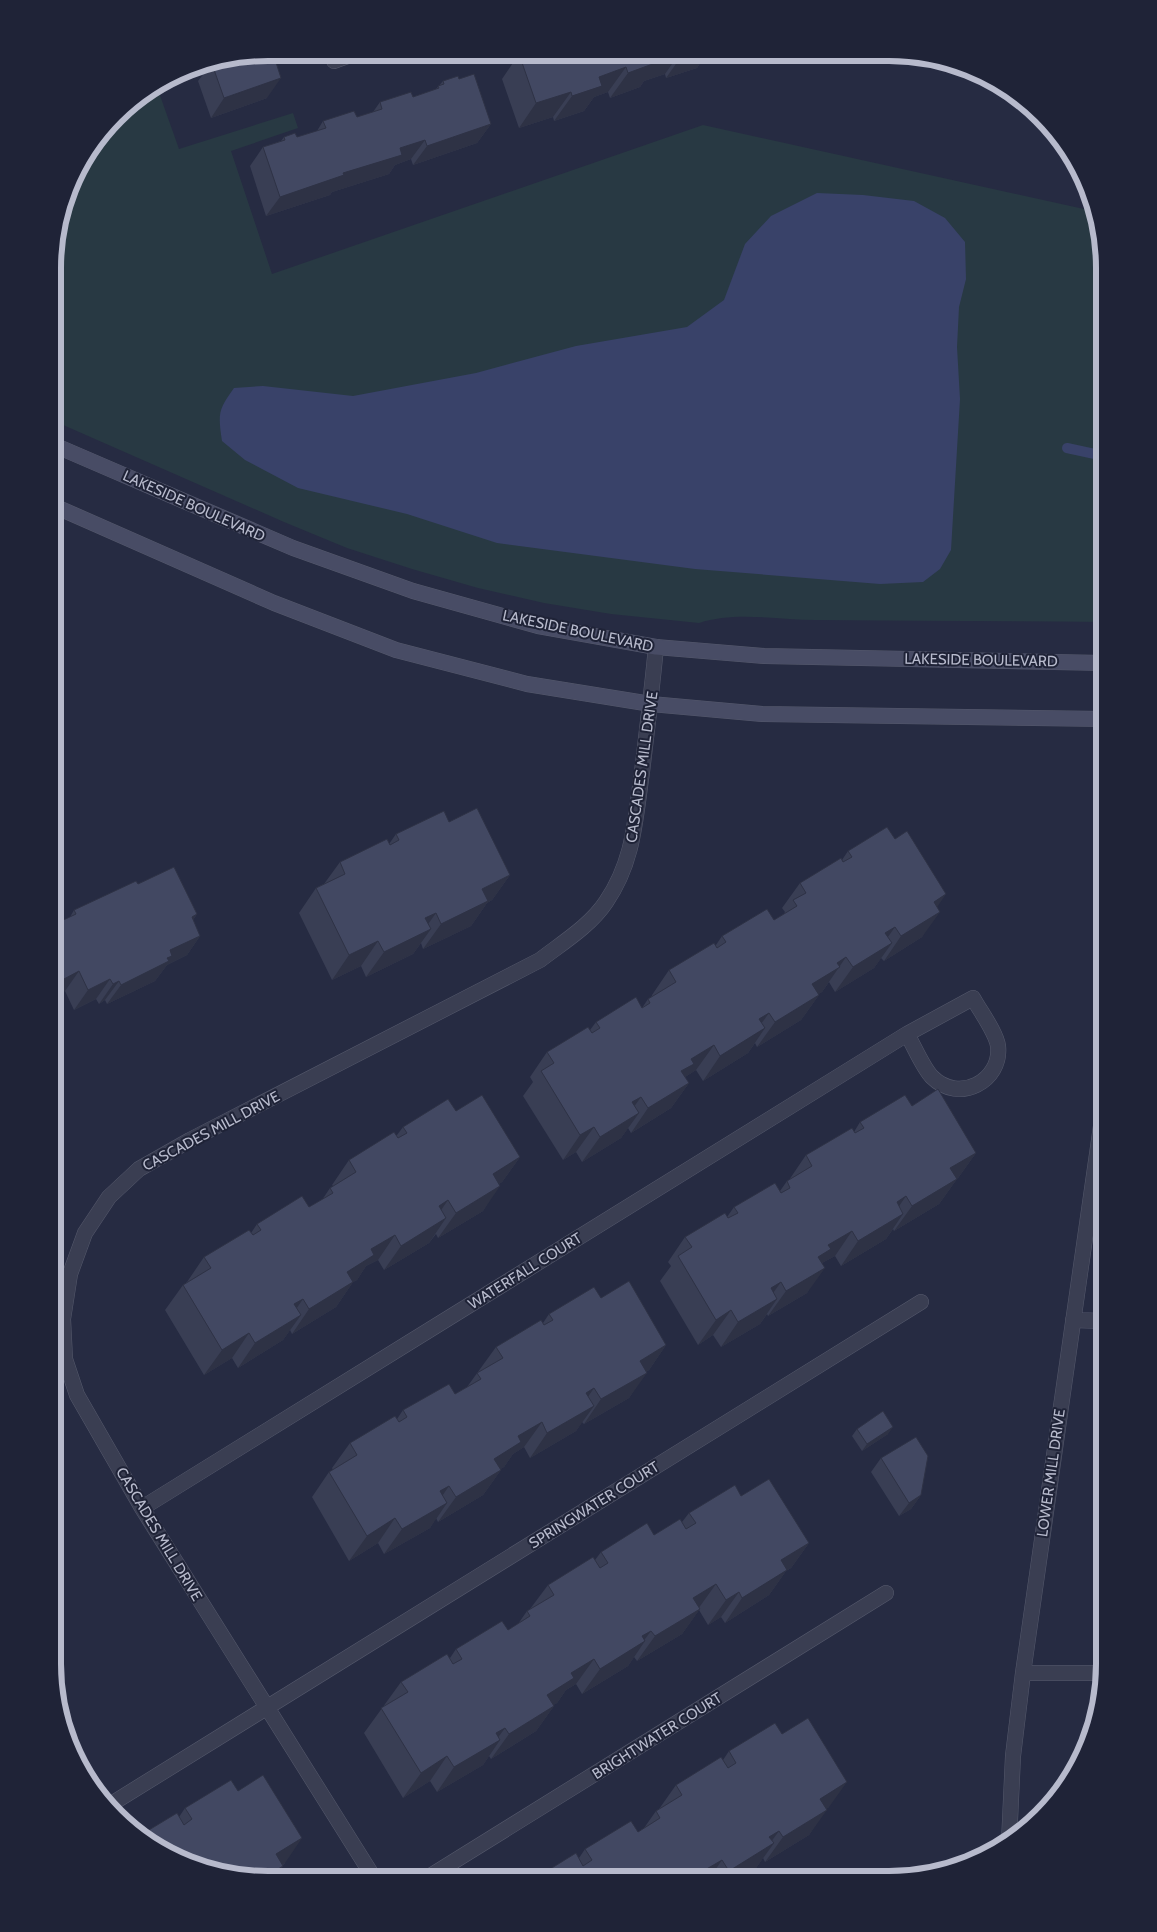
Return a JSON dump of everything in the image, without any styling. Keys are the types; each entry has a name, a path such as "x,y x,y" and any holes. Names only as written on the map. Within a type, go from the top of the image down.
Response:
{"main road":[{"name":"LAKESIDE BOULEVARD","path":"61,448 293,548 413,591 538,626 656,647 764,656 1096,663"},
{"path":"61,509 274,603 396,650 528,684 651,704 762,714 1096,719"}],"street":[{"name":"CASCADES MILL DRIVE","path":"370,1871 142,1508 77,1395 65,1359 63,1319 70,1274 84,1233 109,1197 139,1169 190,1140 540,960 582,927 605,903 620,877 631,848 651,704 656,647"},
{"name":"WATERFALL COURT","path":"142,1508 907,1034 973,998 998,1045 996,1063 986,1079 970,1088 955,1090 941,1084 931,1076 907,1034"},
{"name":"LOWER MILL DRIVE","path":"1009,1832 1013,1756 1023,1673 1096,1160"},
{"name":"SPRINGWATER COURT","path":"267,1707 921,1302"},
{"path":"1073,1320 1096,1321"},
{"name":"BRIGHTWATER COURT","path":"438,1871 886,1593"},
{"path":"1023,1673 1095,1673"},
{"path":"115,1802 267,1707"}],"shaded area":[{"path":"159,93 179,149 293,113 298,128 231,151 272,274 703,125 1087,210 1094,241 1096,268 1096,622 816,620 728,617 699,623 611,614 544,603 478,588 347,548 61,424 61,268 63,241 68,215 77,189 89,165 104,142 122,122 142,104"}],"water":[{"path":"817,193 863,195 914,201 945,218 965,242 966,279 959,307 957,347 960,399 951,550 940,569 923,582 880,584 695,569 497,543 407,514 298,488 245,460 222,441 220,413 234,388 263,386 353,396 476,373 576,346 687,327 724,300 745,244 771,216"}],"building":[{"path":"276,61 281,78 224,98 214,68 241,63"},
{"path":"521,61 658,62 628,73 626,67 599,77 602,86 572,96 571,92 536,103"},
{"path":"474,74 491,124 427,146 425,140 400,148 402,155 343,173 344,175 280,197 263,147 285,140 284,137 295,133 297,137 326,128 323,121 354,111 357,117 382,109 380,102 411,92 413,97 439,88 438,86 444,84 443,81 458,76 459,79"},
{"path":"477,808 510,875 482,889 488,901 441,924 436,913 425,918 431,929 384,952 378,941 349,955 316,888 345,874 340,862 387,839 390,845 399,840 396,834 444,811 449,822"},
{"path":"887,827 895,839 907,831 946,894 934,902 940,912 901,936 895,927 885,933 892,943 853,967 846,957 837,963 840,967 812,984 819,995 775,1022 769,1013 759,1019 765,1028 720,1056 714,1045 691,1059 694,1064 681,1071 689,1083 648,1108 641,1097 632,1102 639,1113 600,1137 594,1127 580,1135 541,1071 554,1063 547,1052 588,1027 592,1033 600,1028 596,1022 636,997 642,1008 650,1003 648,999 676,982 669,970 714,943 717,948 726,942 722,936 767,909 774,920 797,906 793,900 806,893 800,883 841,858 843,862 852,857 848,851"},
{"path":"174,867 197,914 192,917 200,936 170,950 172,956 167,958 169,961 121,985 119,981 113,984 110,979 88,990 79,971 64,979 61,973 61,921 76,914 74,910 136,881 138,884"},
{"path":"938,1089 976,1153 950,1168 957,1179 912,1206 906,1196 897,1202 903,1214 858,1241 852,1231 828,1245 831,1249 818,1257 825,1268 786,1291 781,1282 771,1288 777,1299 738,1322 731,1310 716,1320 678,1256 692,1247 685,1237 725,1213 728,1218 738,1213 734,1207 775,1183 781,1193 790,1188 787,1181 812,1166 806,1155 852,1128 855,1133 864,1128 860,1122 905,1095 912,1106"},
{"path":"482,1095 520,1157 493,1174 500,1186 456,1213 448,1200 439,1206 446,1218 401,1246 395,1235 371,1249 374,1255 347,1272 353,1282 309,1309 303,1299 294,1304 301,1315 255,1343 249,1333 222,1350 183,1285 211,1268 204,1257 249,1230 253,1235 261,1230 257,1224 302,1196 309,1207 333,1193 330,1188 356,1172 349,1160 394,1132 398,1138 407,1133 403,1127 448,1099 456,1111"},
{"path":"629,1281 666,1345 640,1361 647,1373 601,1399 594,1388 586,1393 594,1406 547,1433 542,1422 518,1436 521,1442 494,1459 501,1470 456,1497 449,1486 440,1491 447,1503 402,1529 395,1518 367,1536 329,1472 357,1455 350,1443 395,1416 399,1422 407,1417 403,1410 449,1384 455,1394 481,1379 477,1373 503,1358 496,1347 541,1320 544,1325 553,1320 549,1314 594,1287 601,1298"},
{"path":"883,1411 893,1427 867,1444 857,1429"},
{"path":"916,1437 928,1456 921,1495 909,1503 881,1458"},
{"path":"769,1479 809,1543 781,1560 787,1570 742,1598 739,1592 726,1600 716,1584 693,1598 700,1609 655,1636 651,1631 642,1636 645,1641 600,1669 594,1659 571,1673 574,1678 547,1695 554,1706 509,1734 505,1728 496,1733 500,1740 454,1767 447,1756 421,1773 381,1708 408,1692 401,1682 447,1654 453,1664 462,1659 456,1649 502,1621 508,1630 530,1616 527,1611 554,1595 548,1585 593,1557 600,1568 608,1563 601,1552 647,1523 654,1535 680,1519 686,1529 696,1523 689,1513 735,1485 741,1496"},
{"path":"808,1718 847,1782 820,1799 827,1810 783,1837 779,1831 769,1837 774,1843 729,1871 722,1860 703,1871 547,1871 576,1853 583,1866 592,1860 585,1849 631,1821 638,1832 660,1818 656,1811 682,1795 676,1785 721,1757 728,1768 736,1763 729,1751 775,1723 782,1734"},
{"path":"263,1775 302,1838 276,1854 283,1866 275,1871 241,1869 202,1860 165,1843 147,1831 177,1813 184,1825 192,1819 185,1808 231,1780 238,1791"}],"waterway":[{"path":"1067,448 1096,454"}]}
